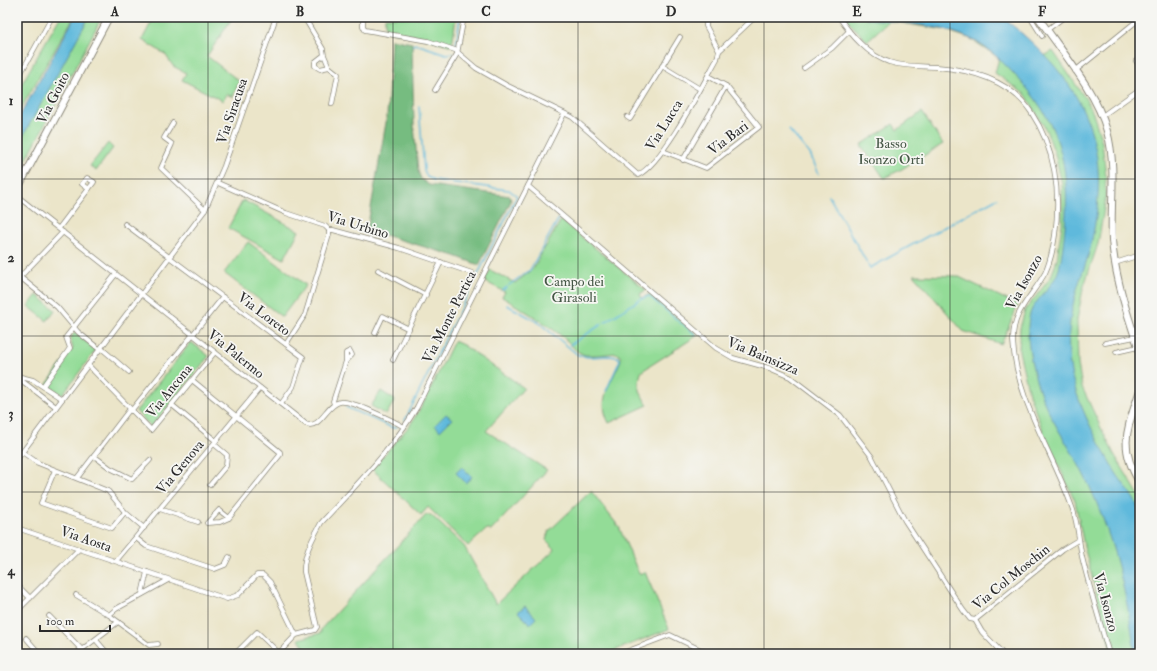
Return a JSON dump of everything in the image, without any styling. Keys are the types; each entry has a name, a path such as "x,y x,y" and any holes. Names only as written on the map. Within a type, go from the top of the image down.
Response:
{"street":[{"path":"17,80 52,17"},
{"name":"Via Goito","path":"17,190 109,17"},
{"name":"Via Siracusa","path":"17,459 205,210 218,183 276,17"},
{"path":"304,17 323,49 329,66 338,74 332,104"},
{"path":"363,17 363,26 365,30 428,41 458,52 476,68 522,94 564,114"},
{"path":"435,90 458,52 464,17"},
{"path":"706,17 706,26 720,51"},
{"name":"Via Lucca","path":"564,114 572,117 638,175 645,171 663,151 708,76 720,51 754,17"},
{"name":"Via Isonzo","path":"839,17 849,32 872,53 888,62 912,66 948,68 972,73 996,81 1018,96 1030,111 1041,130 1050,155 1056,181 1057,223 1050,262 1042,278 1024,303 1017,316 1013,340 1026,396 1077,524 1078,540 1109,654"},
{"path":"1030,17 1042,36"},
{"path":"1038,17 1075,71 1102,116 1107,131 1113,164 1112,239 1115,263 1124,303 1139,349 1116,352"},
{"path":"1047,30 1064,17"},
{"path":"1075,71 1138,20 1136,17"},
{"path":"804,68 832,48 849,32"},
{"path":"627,117 630,119 680,37"},
{"path":"324,55 316,59 315,66 323,70 329,66"},
{"path":"1140,58 1136,61 1140,66"},
{"path":"662,66 700,88"},
{"path":"17,68 22,71"},
{"name":"Via Bari","path":"663,151 706,168 759,127 726,86 708,76"},
{"path":"683,160 726,86"},
{"path":"1102,116 1140,90"},
{"name":"Via Monte Pertica","path":"296,635 317,628 304,572 306,556 314,536 321,523 364,478 404,427 416,407 564,114"},
{"path":"173,123 164,138 172,144 162,168 205,210"},
{"name":"Via Urbino","path":"218,183 286,213 325,226 329,230 371,240 472,273"},
{"name":"Via Bainsizza","path":"528,186 716,348 733,358 769,368 790,377 836,412 872,457 914,535 963,610 970,619 975,620"},
{"path":"59,228 89,189"},
{"name":"Via Palermo","path":"17,196 309,425 315,424 334,404"},
{"name":"Via Loreto","path":"125,224 303,357 293,387 281,404"},
{"path":"286,344 305,316 329,235 329,230"},
{"path":"63,232 20,276 23,280 58,307 74,327 129,372"},
{"path":"1115,263 1140,254"},
{"path":"393,360 441,262"},
{"path":"378,270 426,295"},
{"path":"43,386 70,348 66,337 116,274"},
{"path":"77,478 130,410 223,297"},
{"path":"378,313 409,329"},
{"path":"375,333 383,316"},
{"path":"1105,343 1135,337"},
{"name":"Via Ancona","path":"88,365 151,430 215,352"},
{"path":"346,361 333,401 334,404 342,401 349,402 404,427"},
{"path":"17,377 33,380 62,399"},
{"path":"17,377 56,406"},
{"path":"192,380 280,452 280,455 229,518 220,522 208,523 219,510 229,518"},
{"name":"Via Genova","path":"116,561 260,388"},
{"path":"1140,390 1126,445 1128,460 1140,483"},
{"path":"172,405 215,442 227,455 226,466 210,485"},
{"path":"22,452 38,463 108,491 125,512 144,528"},
{"path":"94,456 110,468 132,479 150,460"},
{"path":"54,470 41,503 112,528 125,512"},
{"path":"160,508 198,522"},
{"name":"Via Aosta","path":"17,528 227,599 238,595 257,575 263,575 270,582 296,635"},
{"path":"136,538 146,546 215,569 225,565 229,557"},
{"name":"Via Col Moschin","path":"1003,654 982,632 975,620 1063,549 1078,540"},
{"path":"17,611 79,548"},
{"path":"142,594 147,572"},
{"path":"109,615 142,594 168,580"},
{"path":"17,586 30,598"},
{"path":"76,595 109,615 149,645 158,644"},
{"path":"49,616 82,650"},
{"path":"76,654 118,622"},
{"path":"235,654 257,632 278,654 296,635"},
{"path":"620,654 670,634 709,654"},
{"path":"26,638 40,654"},
{"path":"96,640 108,654"}],"green space":[{"path":"60,17 74,17 17,115 17,92"},
{"path":"89,17 102,17 17,177 17,141 49,83 67,56"},
{"path":"154,17 233,17 207,56 239,81 233,97 226,94 223,101 182,80 186,73 173,66 165,54 142,40"},
{"path":"385,17 456,17 452,46 418,36 385,31"},
{"path":"844,17 999,17 1044,56 1053,51 1087,101 1093,113 1102,142 1106,176 1105,203 1098,244 1083,289 1077,320 1078,364 1082,387 1101,428 1114,454 1140,497 1140,654 1112,654 1084,546 1075,501 1044,434 1029,394 1019,351 1020,328 1025,310 1051,277 1057,259 1062,224 1062,184 1055,154 1046,130 1026,95 995,73 999,58 971,39 945,30 889,21 867,41"},
{"path":"391,39 412,43 414,125 418,171 421,179 429,185 510,196 511,201 479,265 455,256 367,230 387,117"},
{"name":"Basso Isonzo Orti","path":"922,112 943,144 884,178 861,145 893,124 897,130"},
{"path":"108,143 113,148 96,171 90,166"},
{"path":"243,200 299,231 284,259 228,228"},
{"name":"Campo dei Girasoli","path":"561,220 646,290 640,294 642,298 650,294 698,335 642,371 639,384 643,397 648,405 609,423 605,414 605,398 610,383 621,360 620,356 616,353 592,355 582,354 564,338 534,316 502,297 505,292 484,281 490,270 515,283 532,270"},
{"path":"248,242 306,285 282,317 224,273"},
{"path":"914,275 957,276 1018,305 1001,344 963,331"},
{"path":"37,295 55,310 47,321 28,306"},
{"path":"75,332 96,350 62,395 47,384 73,348 70,339"},
{"path":"454,341 463,345 524,388 486,431 547,470 491,531 487,529 468,546 428,507 421,515 372,469 410,425 422,406"},
{"path":"191,342 209,356 151,427 136,411"},
{"path":"381,391 395,400 386,415 371,406"},
{"path":"591,491 619,527 639,574 645,572 669,629 606,654 374,654 368,648 361,654 309,654 299,639 321,633 321,629 426,515 431,515 464,546 496,604 555,549 546,540 549,531"}],"water":[{"path":"75,17 89,17 17,147 17,121"},
{"path":"863,17 1002,17 1032,42 1056,67 1074,94 1088,121 1096,151 1098,183 1096,217 1088,256 1072,309 1069,330 1069,362 1078,398 1089,424 1116,473 1138,507 1141,516 1140,654 1135,654 1123,585 1103,518 1084,475 1046,407 1037,383 1030,356 1028,335 1029,317 1035,304 1051,285 1057,274 1065,231 1066,182 1058,144 1051,126 1029,91 1000,59 977,42 942,29"},
{"path":"446,414 452,419 440,431 435,425"},
{"path":"462,467 472,477 466,483 456,473"},
{"path":"525,606 536,618 530,624 518,612"}],"waterway":[{"path":"456,46 460,17"},
{"path":"693,17 698,21"},
{"path":"413,45 416,44 446,54 453,53"},
{"path":"405,420 517,196 509,190 434,180 427,177 424,170 419,106"},
{"path":"789,130 810,154 819,174"},
{"path":"829,196 870,268 997,198"},
{"path":"509,285 530,270 559,218"},
{"path":"503,290 507,287"},
{"path":"641,299 649,296 682,324"},
{"path":"605,322 639,300"},
{"path":"507,305 538,322 578,355 588,357 618,357 620,360 606,391"},
{"path":"570,345 602,324"},
{"path":"684,325 696,335"},
{"path":"346,407 393,428 397,427"}]}
